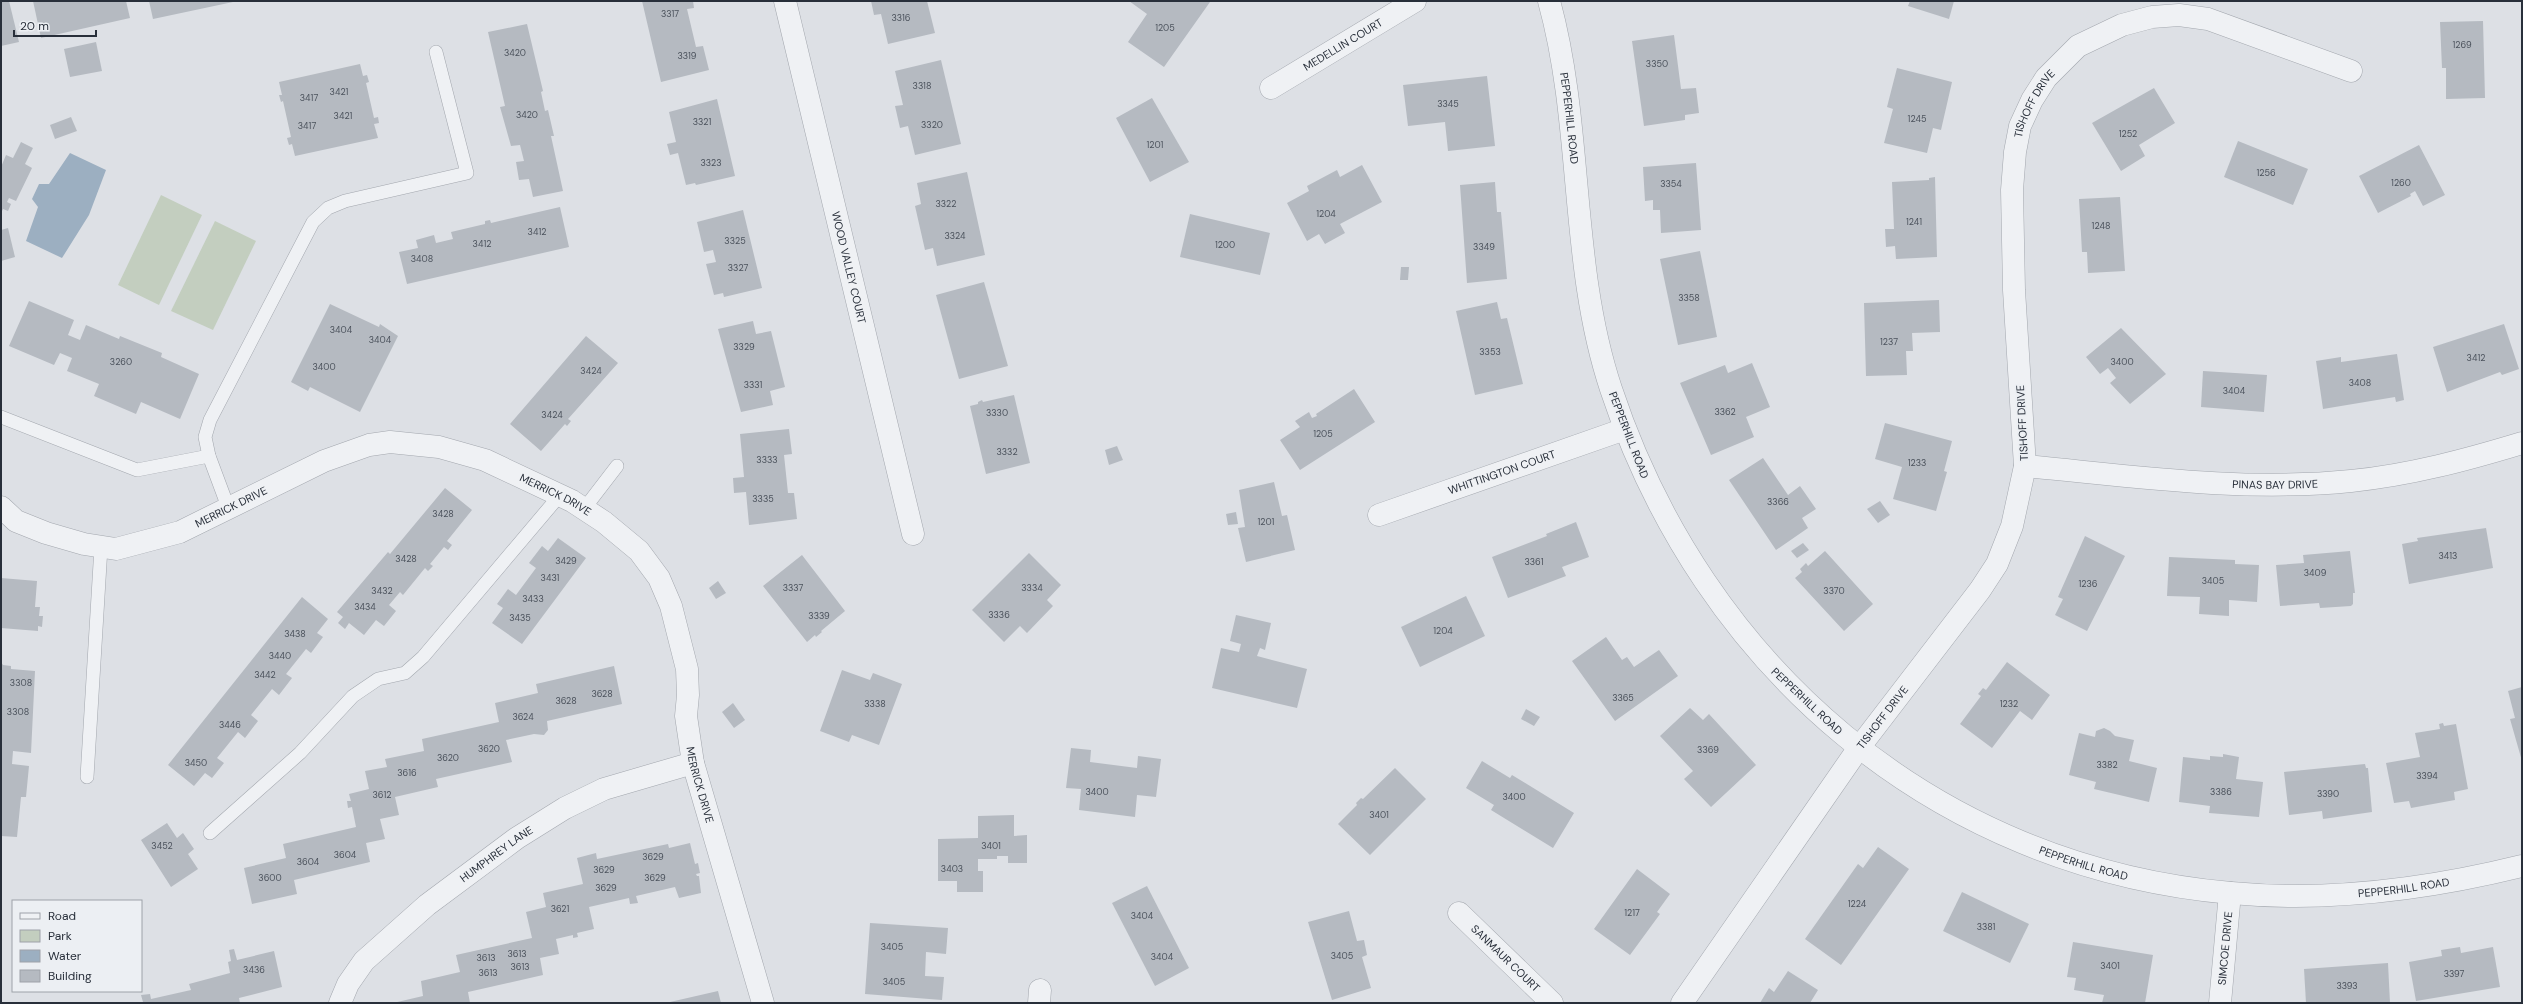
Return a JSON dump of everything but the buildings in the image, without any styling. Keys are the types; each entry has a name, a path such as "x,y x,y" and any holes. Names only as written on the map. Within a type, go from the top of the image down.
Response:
{"street":[{"name":"WOOD VALLEY COURT","path":"784,1 913,534"},
{"name":"MEDELLIN COURT","path":"1271,88 1415,1"},
{"name":"PEPPERHILL ROAD","path":"1549,1 1565,74 1591,313 1610,386 1625,429 1650,489 1676,540 1726,613 1759,655 1793,691 1858,749 1950,807 2016,840 2068,859 2125,875 2230,893 2268,895 2355,893 2400,889 2522,866"},
{"name":"TISHOFF DRIVE","path":"1682,1003 1858,749 1980,590 1997,564 2012,526 2019,499 2024,466 2014,290 2012,190 2015,152 2020,126 2032,100 2046,78 2078,46 2122,25 2152,17 2179,15 2208,20 2351,71"},
{"name":"WHITTINGTON COURT","path":"1379,515 1625,429"},
{"name":"MERRICK DRIVE","path":"6,515 46,533 101,547 116,549 180,532 324,461 369,445 390,442 439,447 485,460 560,495 584,509 604,522 639,551 659,578 671,606 687,669 688,695 686,716 693,763 763,1003"},
{"name":"PINAS BAY DRIVE","path":"2024,466 2198,482 2272,484 2342,481 2405,473 2456,463 2522,443"},
{"name":"HUMPHREY LANE","path":"340,1003 348,984 364,961 427,905 518,838 565,808 604,789 693,763"},
{"name":"SIMCOE DRIVE","path":"2220,1003 2230,893"},
{"name":"SANMAUR COURT","path":"1460,913 1552,1003"}],"lane":[{"path":"228,507 209,456 205,437 210,420 313,222 328,208 345,201 466,173 436,52"},
{"path":"1,417 138,470 209,456"},
{"path":"584,509 617,466"},
{"path":"210,833 300,752 353,696 378,679 405,674 423,657 560,495"},
{"path":"87,777 101,547"}],"green space":[{"path":"161,195 202,215 159,305 118,285"},
{"path":"215,221 256,241 213,330 171,311"}],"water":[{"path":"70,153 106,170 89,215 62,258 26,241 38,207 32,199 39,184 49,184"}]}
